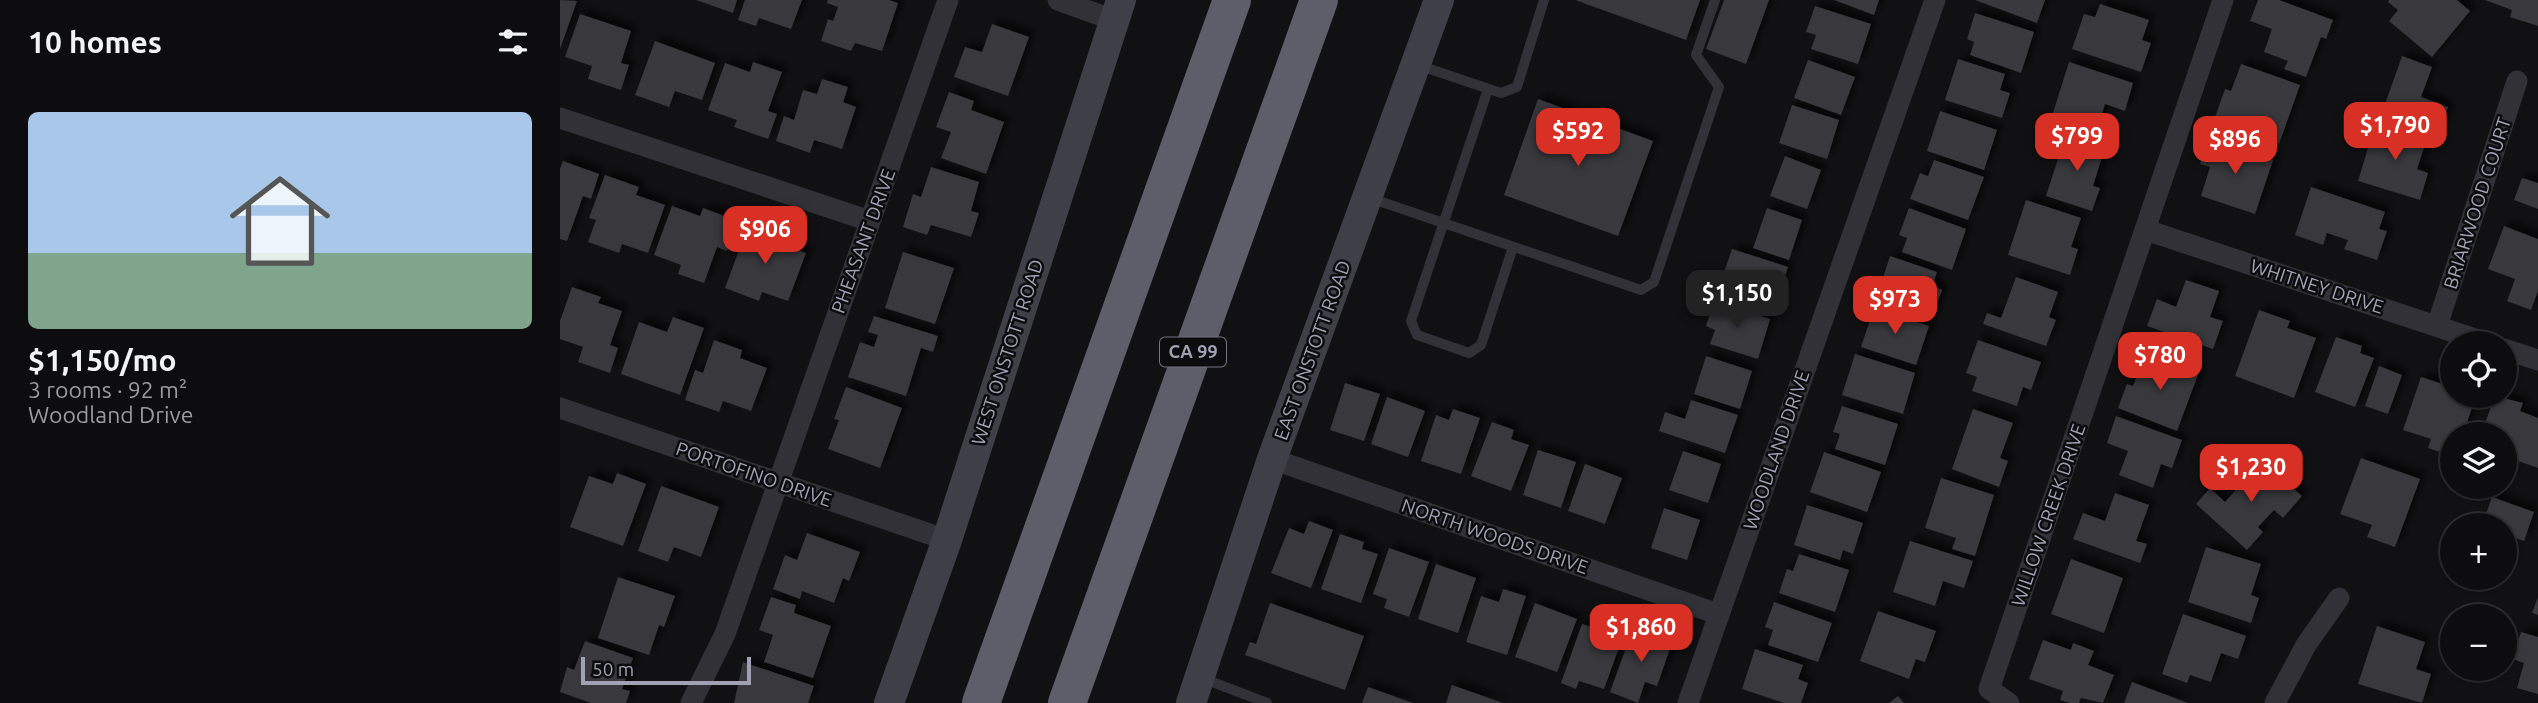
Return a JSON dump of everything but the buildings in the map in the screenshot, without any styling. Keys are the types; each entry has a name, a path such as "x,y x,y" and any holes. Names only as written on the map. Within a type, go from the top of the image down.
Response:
{"highway":[{"path":"981,703 1232,0"},
{"name":"CA 99","path":"1067,703 1319,0"}],"street":[{"name":"PHEASANT DRIVE","path":"691,703 725,634 948,0"},
{"path":"1058,0 1118,10"},
{"name":"EAST ONSTOTT ROAD","path":"1195,690 1272,459 1439,0"},
{"name":"WOODLAND DRIVE","path":"1688,703 1935,0"},
{"name":"WILLOW CREEK DRIVE","path":"2009,703 1989,689 2222,0"},
{"name":"WEST ONSTOTT ROAD","path":"889,703 947,540 1118,10"},
{"name":"BRIARWOOD COURT","path":"2437,326 2517,81"},
{"path":"560,118 870,221"},
{"name":"WHITNEY DRIVE","path":"2146,230 2452,331"},
{"path":"2517,353 2538,360"},
{"name":"PORTOFINO DRIVE","path":"560,408 947,540"},
{"name":"NORTH WOODS DRIVE","path":"1272,459 1718,614"},
{"path":"2275,703 2306,645 2339,598"}],"lane":[{"path":"1415,64 1501,93 1517,87 1544,0"},
{"path":"1367,197 1641,290 1654,282 1719,87 1696,55 1715,0"},
{"path":"1489,89 1411,321 1417,335 1469,353 1481,345 1513,247"},
{"path":"1195,690 1262,702"}]}
